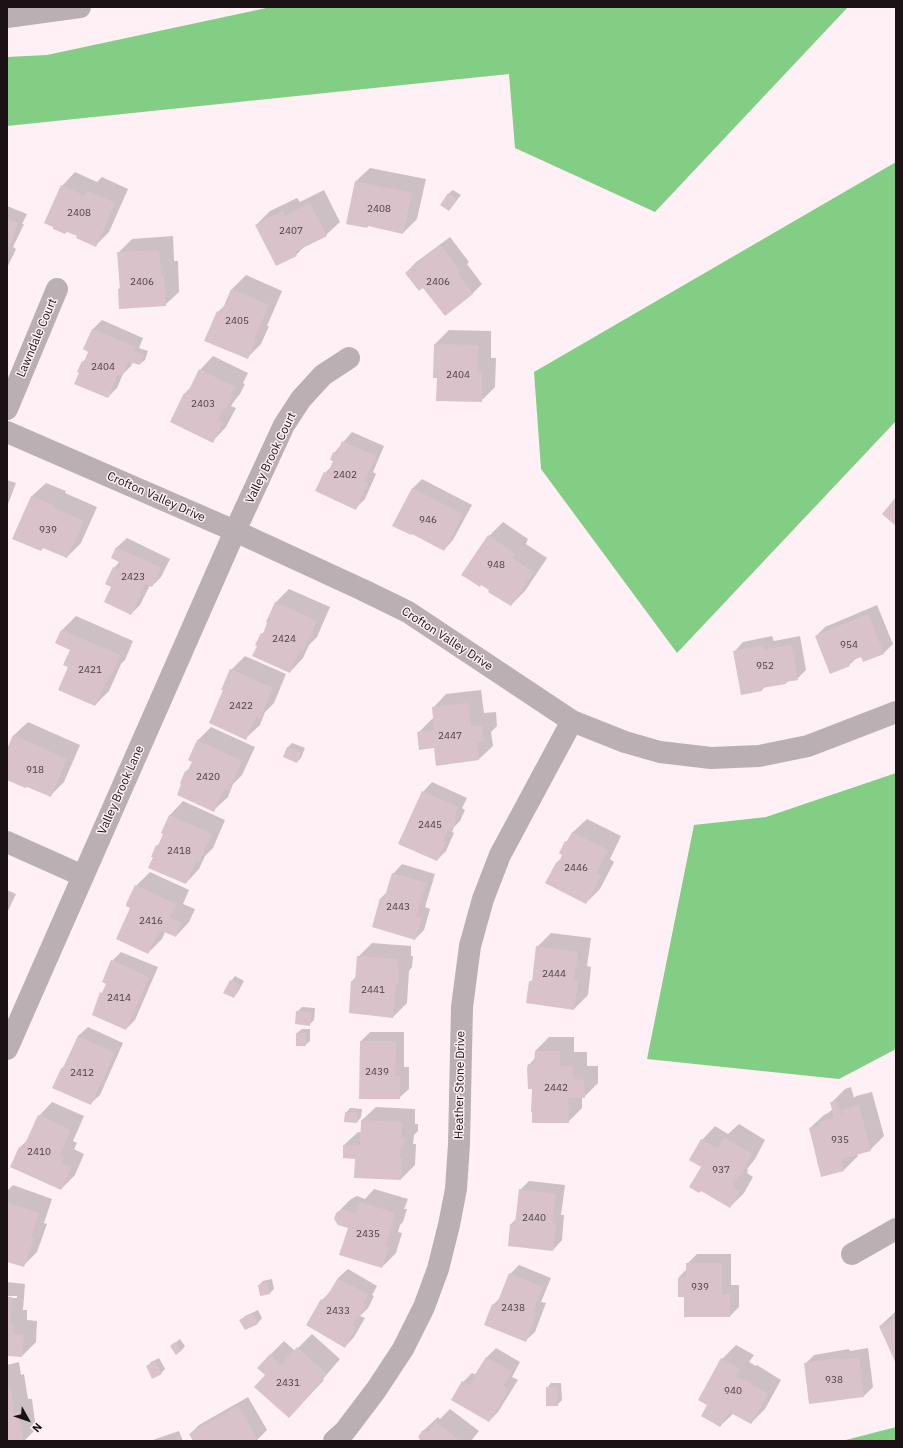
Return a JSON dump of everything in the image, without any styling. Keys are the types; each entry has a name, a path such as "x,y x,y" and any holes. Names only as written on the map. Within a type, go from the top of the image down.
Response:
{"street":[{"path":"7,18 80,7"},
{"name":"Lawndale Court","path":"7,409 57,289"},
{"name":"Valley Brook Court","path":"235,531 284,425 301,399 323,375 349,358"},
{"name":"Crofton Valley Drive","path":"7,432 235,531 408,612 572,721 625,742 660,752 711,758 759,756 808,746 896,712"},
{"name":"Valley Brook Lane","path":"7,1049 235,531"},
{"name":"Heather Stone Drive","path":"334,1441 345,1431 376,1390 403,1349 424,1307 438,1268 456,1189 459,1144 462,1007 470,946 483,900 500,855 572,721"},
{"path":"7,842 83,876"},
{"path":"852,1254 896,1229"}],"green space":[{"path":"271,7 848,7 655,212 515,148 509,74 7,126 7,57 47,55"},
{"path":"896,162 896,421 677,653 541,469 534,372"},
{"path":"896,773 896,1049 839,1079 647,1059 694,825 766,817"},
{"path":"896,1427 896,1441 842,1441"}],"building":[{"path":"355,181 412,193 403,234 368,226 367,228 346,224"},
{"path":"61,185 85,196 87,191 115,203 96,247 76,238 77,236 67,232 65,234 44,223"},
{"path":"448,193 457,200 449,211 440,205"},
{"path":"310,203 327,236 295,252 297,256 276,266 255,225 283,211 285,216"},
{"path":"7,219 18,223 14,233 15,234 7,251"},
{"path":"440,245 461,271 458,273 473,294 445,316 423,288 419,291 405,273"},
{"path":"159,250 161,275 164,275 166,306 119,309 118,289 120,289 117,252"},
{"path":"231,289 269,305 254,340 256,340 248,359 204,341 217,311 221,313"},
{"path":"92,329 135,347 122,376 118,374 108,398 74,384 79,373 77,372 82,361 84,362 88,352 83,349"},
{"path":"434,344 478,345 477,371 482,371 482,402 436,401 437,378 433,378"},
{"path":"133,351 144,355 140,365 129,362"},
{"path":"199,369 235,387 230,397 232,397 228,406 226,409 224,408 218,420 223,422 213,443 170,422 184,393 187,394"},
{"path":"342,441 376,456 364,481 368,483 356,510 315,491 324,472 328,474 333,461 330,460 333,452 337,454"},
{"path":"412,488 463,514 444,551 412,534 411,535 392,526"},
{"path":"31,496 53,505 52,507 84,521 67,558 43,548 41,551 12,539"},
{"path":"896,497 896,526 882,514"},
{"path":"488,535 514,553 515,554 512,558 534,572 511,606 488,592 489,590 481,585 480,587 461,575"},
{"path":"116,547 161,568 152,587 145,584 131,615 104,602 111,587 105,584 113,567 118,570 121,563 111,558"},
{"path":"275,602 317,621 303,652 300,650 290,673 252,656 257,646 255,645 261,633 263,634 267,623 266,622"},
{"path":"868,614 884,654 863,662 861,657 848,662 850,666 830,674 815,636"},
{"path":"61,630 120,655 112,675 110,674 95,706 58,690 68,667 63,665 70,650 55,643"},
{"path":"791,644 798,680 786,682 786,684 762,688 762,691 741,695 733,651 763,645 764,650"},
{"path":"230,669 273,688 260,719 256,717 246,740 209,723"},
{"path":"468,703 471,726 482,726 484,741 477,742 479,760 436,766 434,748 419,750 417,732 434,730 432,707"},
{"path":"13,735 67,759 51,797 7,780 7,749"},
{"path":"197,740 242,761 229,790 224,789 214,812 177,795 185,771 187,772 192,762 188,760"},
{"path":"287,747 301,753 297,763 283,757"},
{"path":"422,791 458,807 454,818 456,819 451,832 448,831 443,841 446,842 437,861 398,844"},
{"path":"169,815 212,834 199,863 196,861 186,884 148,868 156,845 158,846 163,834 161,833"},
{"path":"572,832 608,850 596,874 601,876 586,904 545,883 556,863 558,864 562,855 559,853 565,841 567,842"},
{"path":"392,873 426,883 416,917 422,918 415,940 372,927 380,898 384,899"},
{"path":"135,885 176,904 170,918 182,923 176,937 159,930 148,954 116,939 130,908 126,906 126,904"},
{"path":"536,946 578,952 574,980 578,981 574,1010 526,1003 529,981 532,981"},
{"path":"357,956 398,959 398,984 396,983 393,1018 349,1013 351,981 355,981"},
{"path":"111,960 149,977 126,1030 92,1015 100,992 102,993 106,984 102,982"},
{"path":"230,980 240,985 234,998 223,993"},
{"path":"296,1011 311,1012 310,1026 295,1024"},
{"path":"296,1033 306,1033 306,1046 296,1046"},
{"path":"78,1036 115,1053 91,1105 52,1088"},
{"path":"360,1041 396,1041 395,1076 400,1076 400,1099 359,1099"},
{"path":"535,1051 560,1051 560,1066 573,1066 573,1079 584,1080 585,1098 568,1098 569,1123 532,1123 532,1089 528,1089 527,1068 528,1064 534,1064"},
{"path":"837,1101 842,1117 841,1110 859,1105 871,1151 841,1159 844,1171 821,1177 809,1128 820,1125 819,1122 834,1118 830,1102"},
{"path":"345,1112 358,1113 357,1123 344,1122"},
{"path":"38,1115 71,1130 60,1155 64,1157 61,1163 71,1168 61,1190 10,1167 19,1147 23,1148"},
{"path":"361,1120 402,1122 401,1138 405,1138 404,1146 401,1145 401,1180 354,1178 355,1159 343,1158 343,1145 360,1146"},
{"path":"724,1137 752,1154 740,1176 734,1183 734,1187 740,1191 730,1208 701,1191 699,1193 689,1187 701,1167 689,1160 701,1139 717,1149"},
{"path":"519,1189 556,1194 552,1224 556,1224 553,1251 508,1246 510,1224 515,1224"},
{"path":"7,1202 39,1213 31,1237 34,1238 24,1267 7,1262"},
{"path":"360,1202 395,1213 391,1223 393,1223 389,1237 385,1246 389,1247 382,1268 339,1255 348,1228 338,1225 334,1219 336,1213 342,1209 356,1214"},
{"path":"686,1263 722,1263 722,1294 730,1294 730,1317 684,1317 684,1297 678,1297 678,1278 686,1277"},
{"path":"509,1273 543,1287 533,1311 537,1313 526,1342 484,1325 492,1304 496,1306"},
{"path":"338,1278 368,1295 363,1304 366,1305 352,1325 356,1328 345,1348 306,1325 321,1299 324,1301"},
{"path":"267,1282 270,1294 260,1296 258,1285"},
{"path":"7,1297 12,1297 10,1323 14,1324 13,1334 24,1335 22,1357 7,1356"},
{"path":"253,1313 258,1324 245,1330 239,1320"},
{"path":"896,1318 896,1364 879,1326"},
{"path":"175,1342 181,1351 176,1355 170,1346"},
{"path":"297,1347 327,1374 289,1418 254,1387 265,1375 257,1368 270,1354 281,1365"},
{"path":"486,1357 512,1372 503,1386 509,1390 489,1422 451,1400 462,1381 470,1386 475,1377 474,1376"},
{"path":"859,1357 864,1397 809,1404 804,1363"},
{"path":"721,1358 740,1369 736,1377 742,1378 768,1394 751,1424 729,1412 720,1427 701,1416 707,1405 698,1400"},
{"path":"155,1361 162,1374 152,1379 146,1366"},
{"path":"10,1387 14,1413 18,1412 23,1441 7,1441 7,1388"},
{"path":"546,1387 557,1387 558,1406 546,1406"},
{"path":"238,1405 258,1440 257,1441 193,1441 189,1434"},
{"path":"436,1422 460,1441 421,1441 418,1437 422,1431 423,1430 427,1433"}]}
